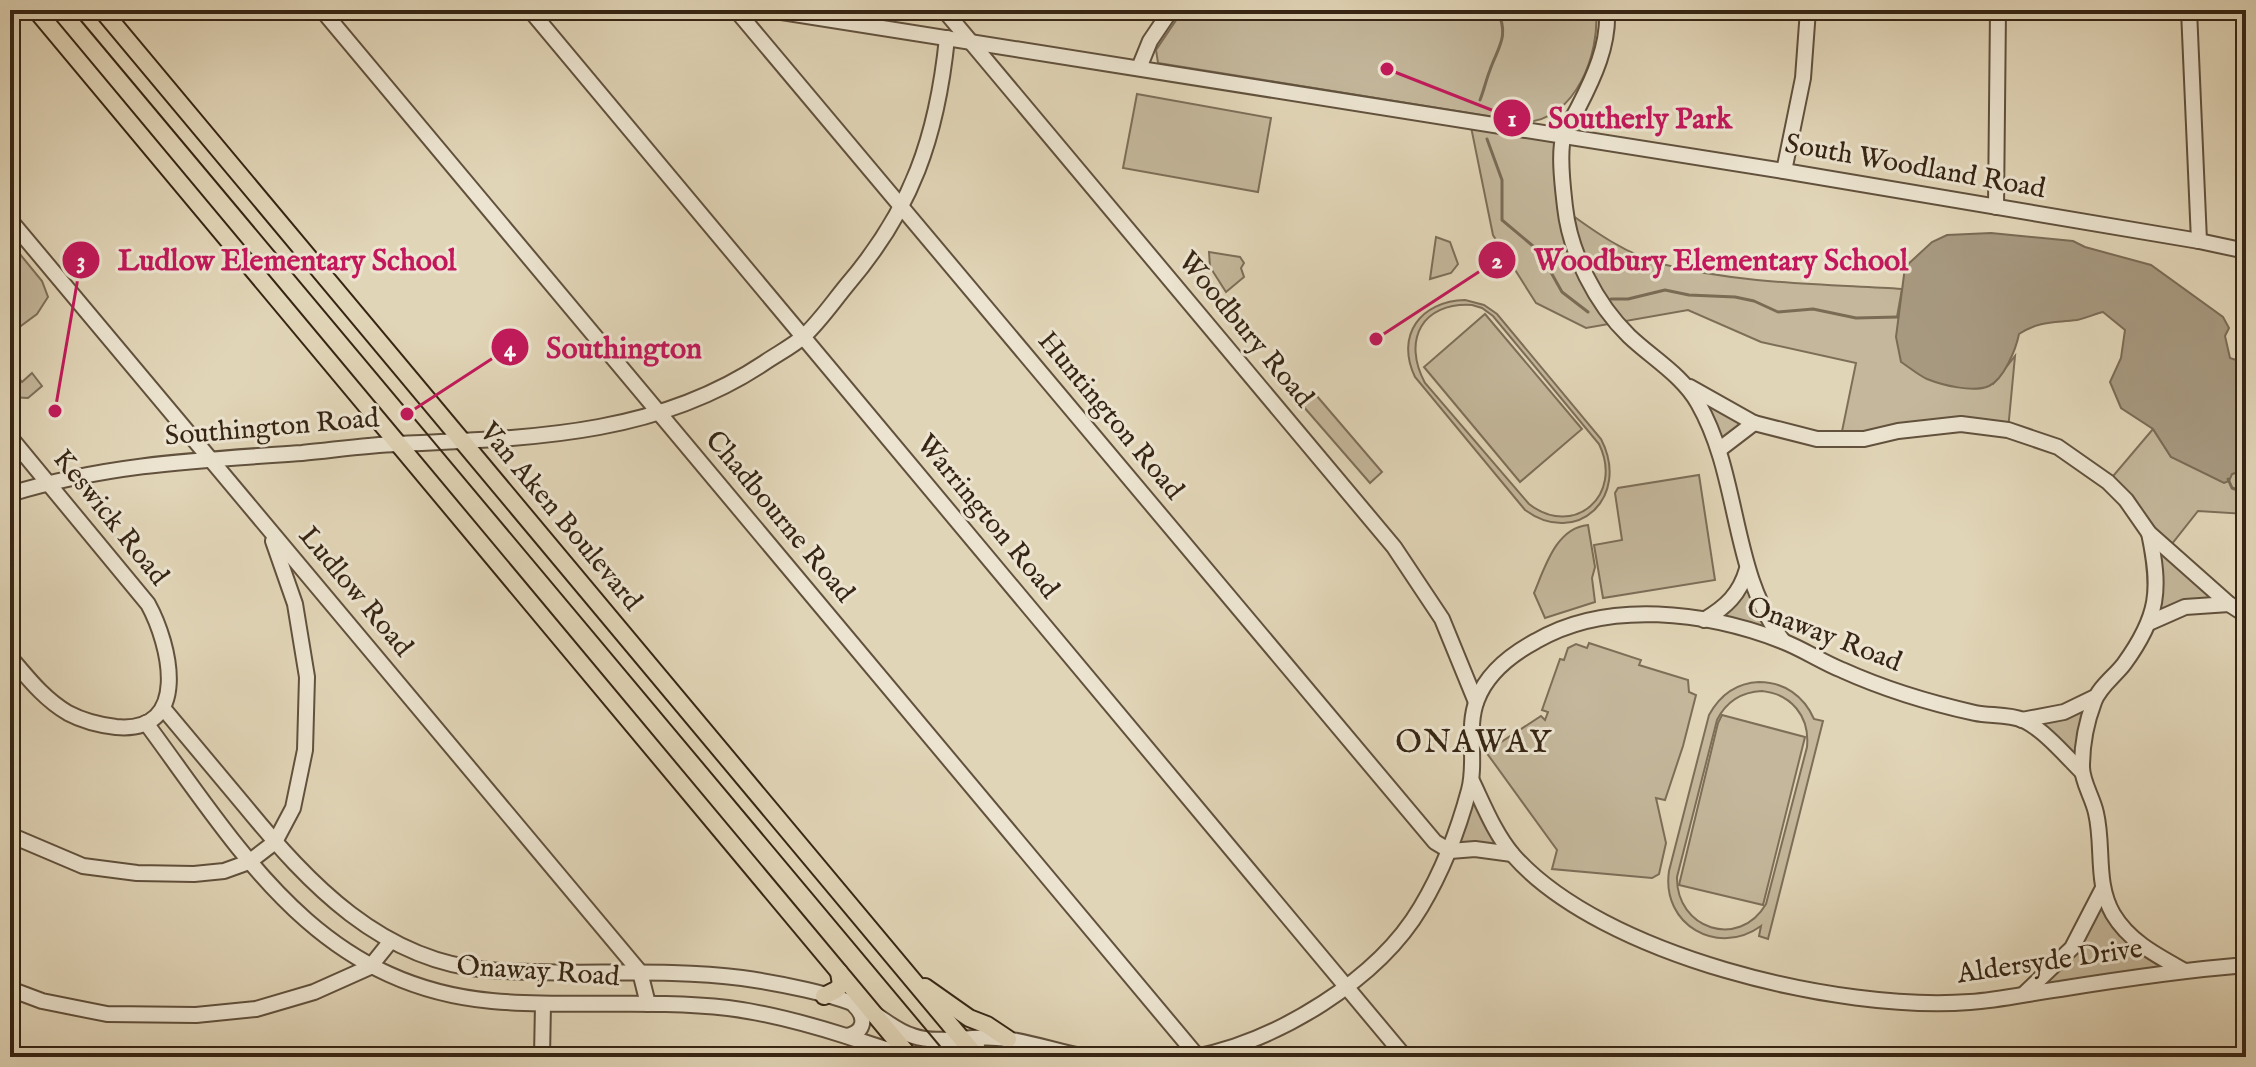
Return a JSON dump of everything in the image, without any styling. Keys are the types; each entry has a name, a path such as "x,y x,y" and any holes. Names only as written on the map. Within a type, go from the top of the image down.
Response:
{"main road":[{"path":"36,10 875,1015 917,1057"},
{"name":"Van Aken Boulevard","path":"102,10 969,1048"},
{"path":"824,996 841,985 839,972"},
{"path":"910,977 969,1018 987,1025 1002,1038"}],"street":[{"name":"Chadbourne Road","path":"322,10 1197,1057"},
{"name":"Warrington Road","path":"530,10 1405,1057"},
{"name":"Huntington Road","path":"736,10 1435,842 1450,851"},
{"name":"South Woodland Road","path":"769,10 1784,171 2246,251"},
{"name":"Woodbury Road","path":"944,10 1394,547 1442,619 1476,702"},
{"path":"958,10 969,42"},
{"path":"1139,68 1150,41 1171,10"},
{"path":"1607,10 1605,41 1598,65 1563,136 1565,210 1572,242 1601,301 1627,334 1689,387 1754,423 1817,439 1840,441 1938,425 1974,425 2008,430 2058,447 2087,466 2126,500 2149,533 2229,604 2246,615"},
{"path":"1784,171 1803,78 1808,10"},
{"path":"1996,207 1998,10"},
{"path":"2189,10 2199,241"},
{"name":"Southington Road","path":"10,494 48,482 107,470 211,458 534,437 619,425 700,399 739,379 803,337 863,266 902,209 929,143 942,89 947,38"},
{"name":"Ludlow Road","path":"10,220 640,972 648,1004"},
{"path":"1689,387 1720,449 1747,569 1762,611 1783,641"},
{"path":"1720,449 1754,423"},
{"name":"Keswick Road","path":"10,437 155,615 162,632 169,670 167,699 163,708"},
{"path":"10,835 83,866 137,873 224,871 249,862 275,842 293,808 305,750 307,677 295,604 271,532"},
{"path":"2022,720 2064,712 2095,697 2124,665 2151,622 2156,575 2149,533"},
{"path":"1704,620 1731,600 1743,583 1747,569"},
{"path":"295,604 300,599 323,595"},
{"path":"2151,622 2185,607 2229,604"},
{"name":"Onaway Road","path":"1476,702 1496,670 1541,638 1562,628 1598,618 1634,615 1704,620 1783,641 1843,671 1891,689 1976,713 2022,720 2082,772"},
{"path":"10,657 44,695 82,719 124,728 146,723 163,708"},
{"path":"2095,697 2086,725 2082,772 2093,799 2101,837 2102,890 2111,910 2129,934 2157,956 2183,970"},
{"path":"1197,1057 1243,1044 1306,1016 1388,950 1420,909 1450,851 1472,781 1476,702"},
{"name":"Onaway Road","path":"163,708 275,842 323,893 390,942 449,962 488,970 710,974 748,979 852,1004 912,1036 969,1048"},
{"name":"Onaway Road","path":"146,723 249,862 317,931 370,967 403,981 456,996 543,1004 730,1008 783,1018 917,1057 969,1048 1002,1038"},
{"name":"Aldersyde Drive","path":"1472,781 1512,854 1537,878 1587,912 1639,938 1696,961 1755,978 1845,996 1966,1002 2183,970 2246,965"},
{"path":"1450,851 1475,849 1512,854"},
{"path":"2024,994 2072,948 2102,890"},
{"path":"10,989 42,1001 107,1014 196,1015 256,1009 314,992 370,967 390,942"},
{"path":"542,1057 543,1004"},
{"path":"847,1036 857,1034 862,1028 860,1011 852,1004"},
{"path":"1002,1038 1086,1057"}],"shaded area":[{"path":"1183,10 1596,10 1596,27 1589,64 1571,97 1558,110 1525,122 1158,63 1156,50"},
{"path":"1137,94 1271,118 1258,192 1123,168"},
{"path":"1470,122 1563,136 1565,210 1611,242 1649,260 1721,276 1902,289 1897,317 1993,384 2015,356 2008,430 1988,426 1840,441 1856,363 1761,342 1688,310 1586,328 1536,303 1493,235"},
{"path":"1991,233 2073,241 2151,265 2223,317 2229,328 2225,336 2230,358 2245,363 2246,462 2241,471 2232,474 2229,481 2224,483 2171,457 2153,429 2121,408 2110,382 2121,358 2125,330 2103,312 2077,320 2041,324 2019,334 2004,370 1994,382 1982,388 1958,387 1933,381 1901,362 1896,337 1905,267 1932,242 1947,235"},
{"path":"1436,237 1450,242 1458,264 1451,273 1430,279"},
{"path":"10,242 42,281 48,297 37,314 10,334"},
{"path":"1209,252 1240,257 1244,263 1241,268 1244,277 1226,292 1210,267"},
{"path":"1465,300 1484,305 1497,314 1601,439 1608,460 1609,480 1604,497 1594,510 1580,520 1563,523 1544,520 1525,510 1415,377 1408,347 1410,334 1425,314 1449,302","holes":["1472,305 1493,316 1599,444 1605,463 1605,480 1600,495 1578,514 1562,517 1546,514 1529,504 1425,383 1416,352 1421,327 1440,310"]},
{"path":"1485,314 1582,429 1520,482 1424,367"},
{"path":"32,373 42,386 28,398 10,397 10,380 18,377 22,382"},
{"path":"1689,387 1754,423 1720,449"},
{"path":"1316,395 1382,472 1370,483 1303,406"},
{"path":"2153,429 2171,457 2232,474 2241,471 2246,462 2246,514 2198,511 2168,549 2229,604 2151,622 2149,533 2108,482"},
{"path":"1699,475 1715,580 1603,598 1594,545 1622,540 1615,493 1618,488"},
{"path":"1588,525 1595,567 1592,578 1595,602 1545,618 1534,593 1547,561 1568,533"},
{"path":"1747,569 1783,641 1704,620 1721,610"},
{"path":"1589,643 1641,660 1639,665 1688,680 1689,692 1696,695 1665,800 1656,798 1666,843 1659,874 1652,878 1552,869 1557,850 1486,752 1541,716 1545,720 1548,712 1542,710 1560,659 1564,660 1568,648 1576,644 1587,648"},
{"path":"1759,682 1792,692 1805,704 1814,719 1823,721 1768,939 1759,936 1761,926 1744,935 1727,938 1711,936 1683,920 1674,907 1669,890 1669,871 1709,715 1730,691","holes":["1762,691 1790,702 1802,716 1807,747 1766,904 1754,918 1741,926 1726,929 1711,927 1698,921 1687,910 1679,895 1677,877 1717,720 1725,708 1741,696"]},
{"path":"2095,697 2082,772 2022,720"},
{"path":"1722,715 1805,737 1763,905 1679,885"},
{"path":"1472,781 1512,854 1450,851"},
{"path":"2102,890 2117,921 2183,970 2024,994 2058,964"}],"waterway":[{"path":"1480,100 1503,34 1497,10"},
{"path":"1487,139 1502,180 1502,220 1539,251 1562,292 1588,312"},
{"path":"1611,299 1628,299 1665,290 1689,295 1735,297 1754,301 1778,312 1813,309 1856,318 1898,317"},
{"path":"2228,479 2232,488 2246,493"}],"tram line":[{"path":"72,10 949,1057"}],"place":[{"name":"Southerly Park","path":"1387,69"},
{"name":"Woodbury Elementary School","path":"1376,339"},
{"name":"Ludlow Elementary School","path":"55,411"},
{"name":"Southington","path":"407,414"}],"district":[{"name":"ONAWAY","path":"1474,743"}]}
